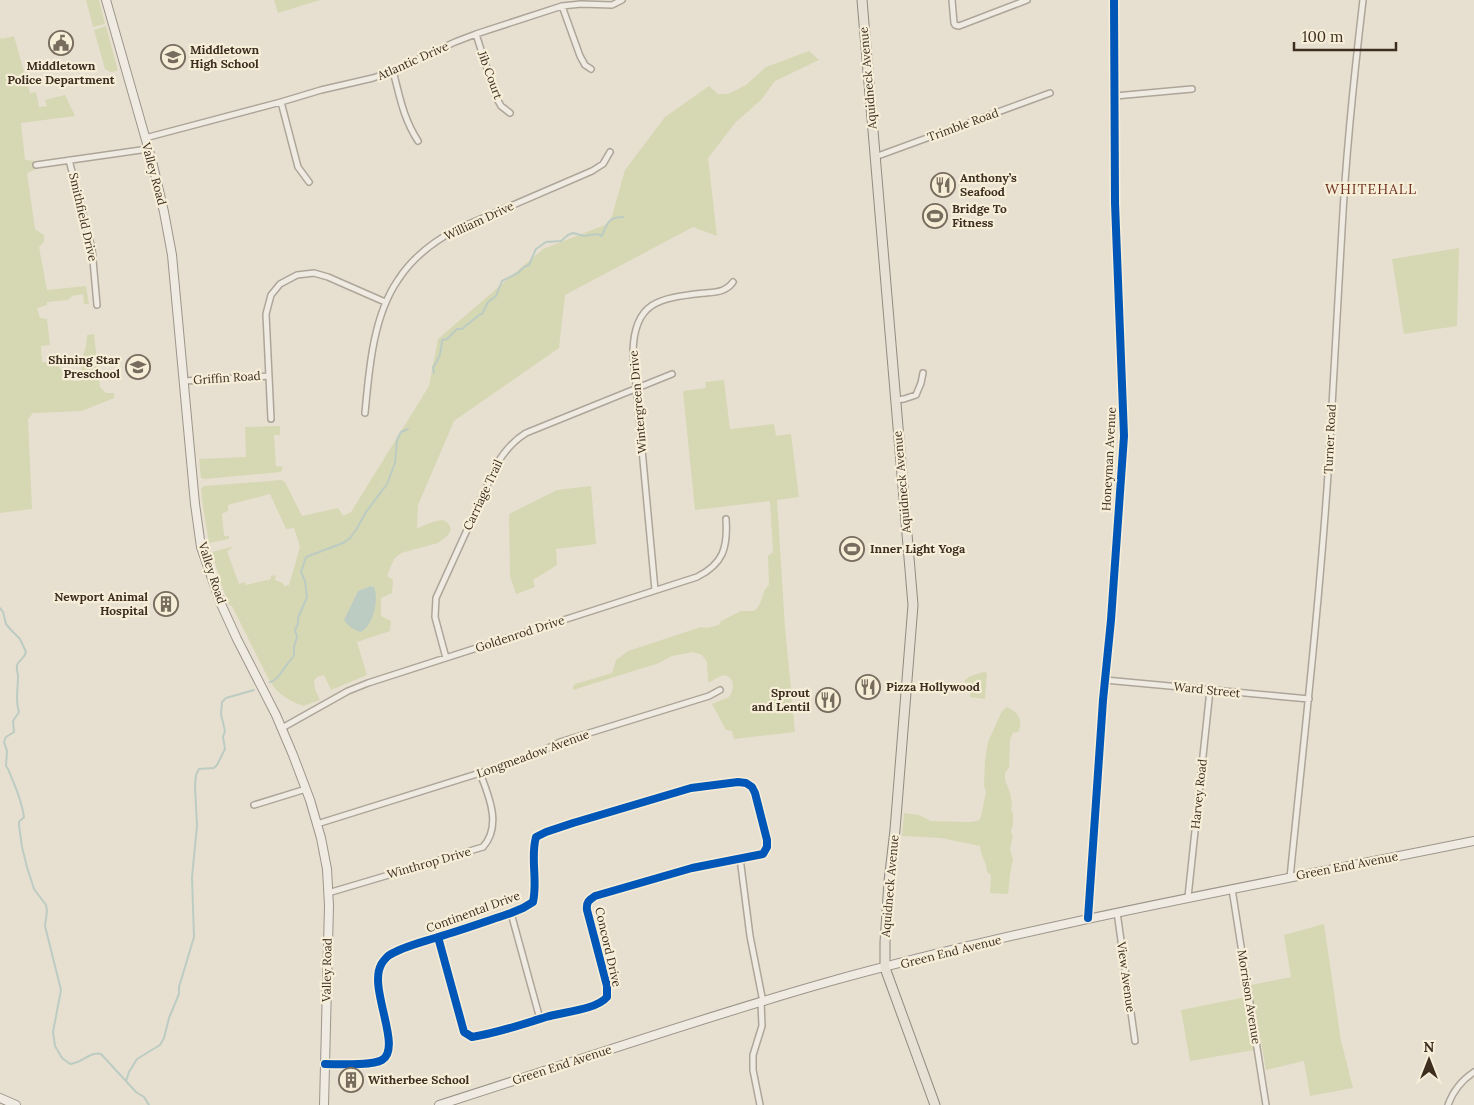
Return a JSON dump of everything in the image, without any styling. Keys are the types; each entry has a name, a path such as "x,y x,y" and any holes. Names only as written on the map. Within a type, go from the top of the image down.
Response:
{"main road":[{"name":"Valley Road","path":"106,0 148,149 164,212 172,255 195,504 201,547 221,604 282,728 306,789 317,824 327,869 328,963 324,1105"},
{"name":"Aquidneck Avenue","path":"862,0 913,605 889,881 885,968 935,1105"},
{"name":"Green End Avenue","path":"439,1105 538,1072 828,982 1088,918 1474,841"},
{"path":"0,1098 16,1105"}],"street":[{"name":"Atlantic Drive","path":"145,138 312,92 360,82 393,71 476,34 562,6 573,4 612,5 622,0"},
{"path":"952,0 955,25 962,25 1027,0"},
{"name":"Honeyman Avenue","path":"1088,918 1124,436 1115,203 1114,0"},
{"name":"Turner Road","path":"1290,878 1309,700 1328,476 1343,210 1363,0"},
{"path":"562,6 580,56 585,65 591,69"},
{"name":"Jib Court","path":"476,34 496,97 501,106 510,112"},
{"path":"393,71 405,117 418,141"},
{"path":"1115,96 1192,89"},
{"name":"Trimble Road","path":"875,157 1050,93"},
{"path":"281,102 298,167 309,182"},
{"path":"36,165 148,149"},
{"name":"William Drive","path":"365,413 376,335 386,302 403,272 418,256 440,238 471,222 592,171 603,164 610,152"},
{"name":"Smithfield Drive","path":"69,160 92,249 97,304"},
{"path":"271,419 266,322 271,295 280,284 297,275 321,275 386,302"},
{"name":"Wintergreen Drive","path":"655,590 633,352 635,327 641,317 656,303 670,298 725,290 733,282"},
{"path":"895,400 916,395 923,373"},
{"name":"Carriage Trail","path":"446,658 435,617 436,598 502,454 517,438 526,433 672,374"},
{"name":"Griffin Road","path":"184,381 269,376"},
{"name":"Goldenrod Drive","path":"282,728 361,686 697,577 711,569 722,554 726,546 726,519"},
{"name":"Ward Street","path":"1105,680 1309,700"},
{"name":"Longmeadow Avenue","path":"317,824 534,756 560,742 709,696 720,690"},
{"name":"Harvey Road","path":"1188,897 1210,690"},
{"name":"Winthrop Drive","path":"328,893 483,847 489,840 493,821 492,810 480,773"},
{"name":"Continental Drive","path":"325,1064 372,1064 382,1061 386,1057 389,1050 389,1037 377,984 380,965 387,956 408,947 511,913 533,902 536,890 533,847 536,837 546,832 684,790 738,782 746,783 752,786 760,810 767,847 763,854 740,858"},
{"path":"254,805 306,789"},
{"path":"740,858 750,936 762,1002 762,1026 753,1055 753,1070 760,1105"},
{"name":"Concord Drive","path":"438,937 464,1032 472,1037 487,1035 604,1001 607,997 607,986 587,910 587,905 591,899 692,868 740,858"},
{"name":"Morrison Avenue","path":"1232,889 1266,1105"},
{"name":"View Avenue","path":"1117,912 1135,1041"},
{"path":"511,913 540,1019"},
{"path":"1448,1105 1457,1088 1474,1072"}],"green space":[{"path":"86,0 99,0 105,24 93,27"},
{"path":"274,0 320,0 278,13"},
{"path":"106,26 117,71 110,72 105,69 94,30"},
{"path":"0,36 1,39 14,36 30,93 36,92 39,107 47,106 45,100 65,95 75,116 21,123 25,160 35,161 36,169 27,173 35,229 44,235 44,242 39,247 47,290 86,286 89,304 84,304 83,294 72,296 68,300 47,302 47,305 37,308 40,318 47,319 50,345 41,346 42,362 60,362 60,369 66,370 75,381 81,380 82,358 86,347 87,335 94,334 100,387 106,393 114,393 114,398 82,411 33,413 28,419 32,509 0,513"},
{"path":"809,51 819,60 775,81 761,100 736,122 708,158 717,236 693,227 565,295 559,348 454,421 418,505 417,528 441,520 449,524 451,530 438,543 401,553 394,559 387,576 393,580 392,593 381,598 381,616 391,621 390,631 357,642 367,675 331,690 324,675 317,677 314,681 315,689 320,700 303,706 282,695 267,676 232,606 230,606 221,584 212,552 232,548 227,551 239,584 245,582 246,585 271,579 271,576 276,575 275,580 283,583 284,586 289,585 300,547 294,528 286,529 270,494 228,505 228,511 222,514 224,536 229,536 229,539 209,543 201,488 205,486 281,480 285,482 302,516 338,508 343,516 351,512 429,386 438,339 543,249 610,223 625,170 665,117 709,86 718,94 728,94 746,85 766,67","holes":["371,586 374,587 345,620 358,591"]},
{"path":"1459,248 1457,326 1404,334 1392,259"},
{"path":"724,380 730,429 774,424 776,436 791,434 799,497 777,500 785,627 795,732 734,739 732,731 726,730 712,704 729,697 733,689 732,681 729,677 722,676 708,682 707,662 702,655 693,652 672,656 659,663 573,690 575,684 612,673 616,660 628,651 701,627 707,628 719,625 721,621 741,611 754,611 769,585 768,556 773,552 770,501 695,510 683,391 706,388 705,382"},
{"path":"280,426 280,435 274,435 276,466 283,467 281,472 201,478 199,459 246,457 245,427"},
{"path":"591,486 596,544 556,549 557,565 533,580 535,587 516,594 510,576 509,514 557,490"},
{"path":"984,672 987,673 985,699 970,697 971,683 964,682 970,676"},
{"path":"1007,707 1017,714 1020,721 1018,732 1013,733 1010,740 1009,768 1005,773 1013,813 1011,832 1013,836 1010,849 1013,859 1008,894 990,893 991,875 987,872 980,846 941,838 902,836 904,813 919,815 931,821 978,821 981,817 986,792 984,785 985,760 988,742 1002,711"},
{"path":"1324,924 1341,1041 1353,1088 1310,1096 1304,1061 1266,1070 1251,985 1291,977 1284,935"},
{"path":"1246,997 1254,1050 1190,1061 1181,1010"}],"shaded area":[{"path":"371,586 374,587 376,605 372,618 361,632 352,628 344,620 358,591"}],"waterway":[{"path":"434,373 433,367 440,355 442,340 447,339 457,329 462,329 482,314 488,302 496,296 502,281 529,265 536,249 546,242 561,241 573,233 584,236 597,234 602,236 606,225 611,220 623,217"},
{"path":"270,682 277,677 294,655 297,637 295,630 307,597 305,581 301,572 306,557 343,543 350,538 387,484 395,463 397,440 401,432 408,429"},
{"path":"0,608 6,624 20,639 26,652 17,666 19,712 13,721 14,732 6,737 4,742 7,751 6,766 18,794 24,817 19,822 22,847 34,889 46,905 45,926 61,990 53,1032 55,1046 62,1058 70,1064 93,1054 101,1054 136,1092 144,1097 149,1105"},
{"path":"126,1081 137,1059 160,1045 164,1038 169,1018 179,994 179,987 194,937 192,877 197,826 196,775 199,769 214,768 225,749 223,737 225,731 221,714 222,702 226,698 254,690"}],"cycle path":[{"path":"1088,918 1124,436 1115,203 1114,0"},
{"path":"325,1064 377,1062 382,1060 387,1053 389,1043 378,975 382,964 388,956 412,945 511,913 533,902 535,886 534,845 536,837 573,823 691,788 738,782 746,783 752,787 755,793 767,840 767,847 763,854 692,868 595,896 588,902 587,910 607,986 607,997 595,1005 472,1037 464,1032 438,937"}],"place":[{"name":"Middletown Police Department","path":"61,43"},
{"name":"Middletown High School","path":"173,57"},
{"name":"Anthony’s Seafood","path":"943,185"},
{"name":"Bridge To Fitness","path":"935,216"},
{"name":"Shining Star Preschool","path":"138,367"},
{"name":"Inner Light Yoga","path":"852,549"},
{"name":"Newport Animal Hospital","path":"166,604"},
{"name":"Pizza Hollywood","path":"868,687"},
{"name":"Sprout and Lentil","path":"828,700"},
{"name":"Witherbee School","path":"351,1080"}],"district":[{"name":"WHITEHALL","path":"1371,189"}]}
